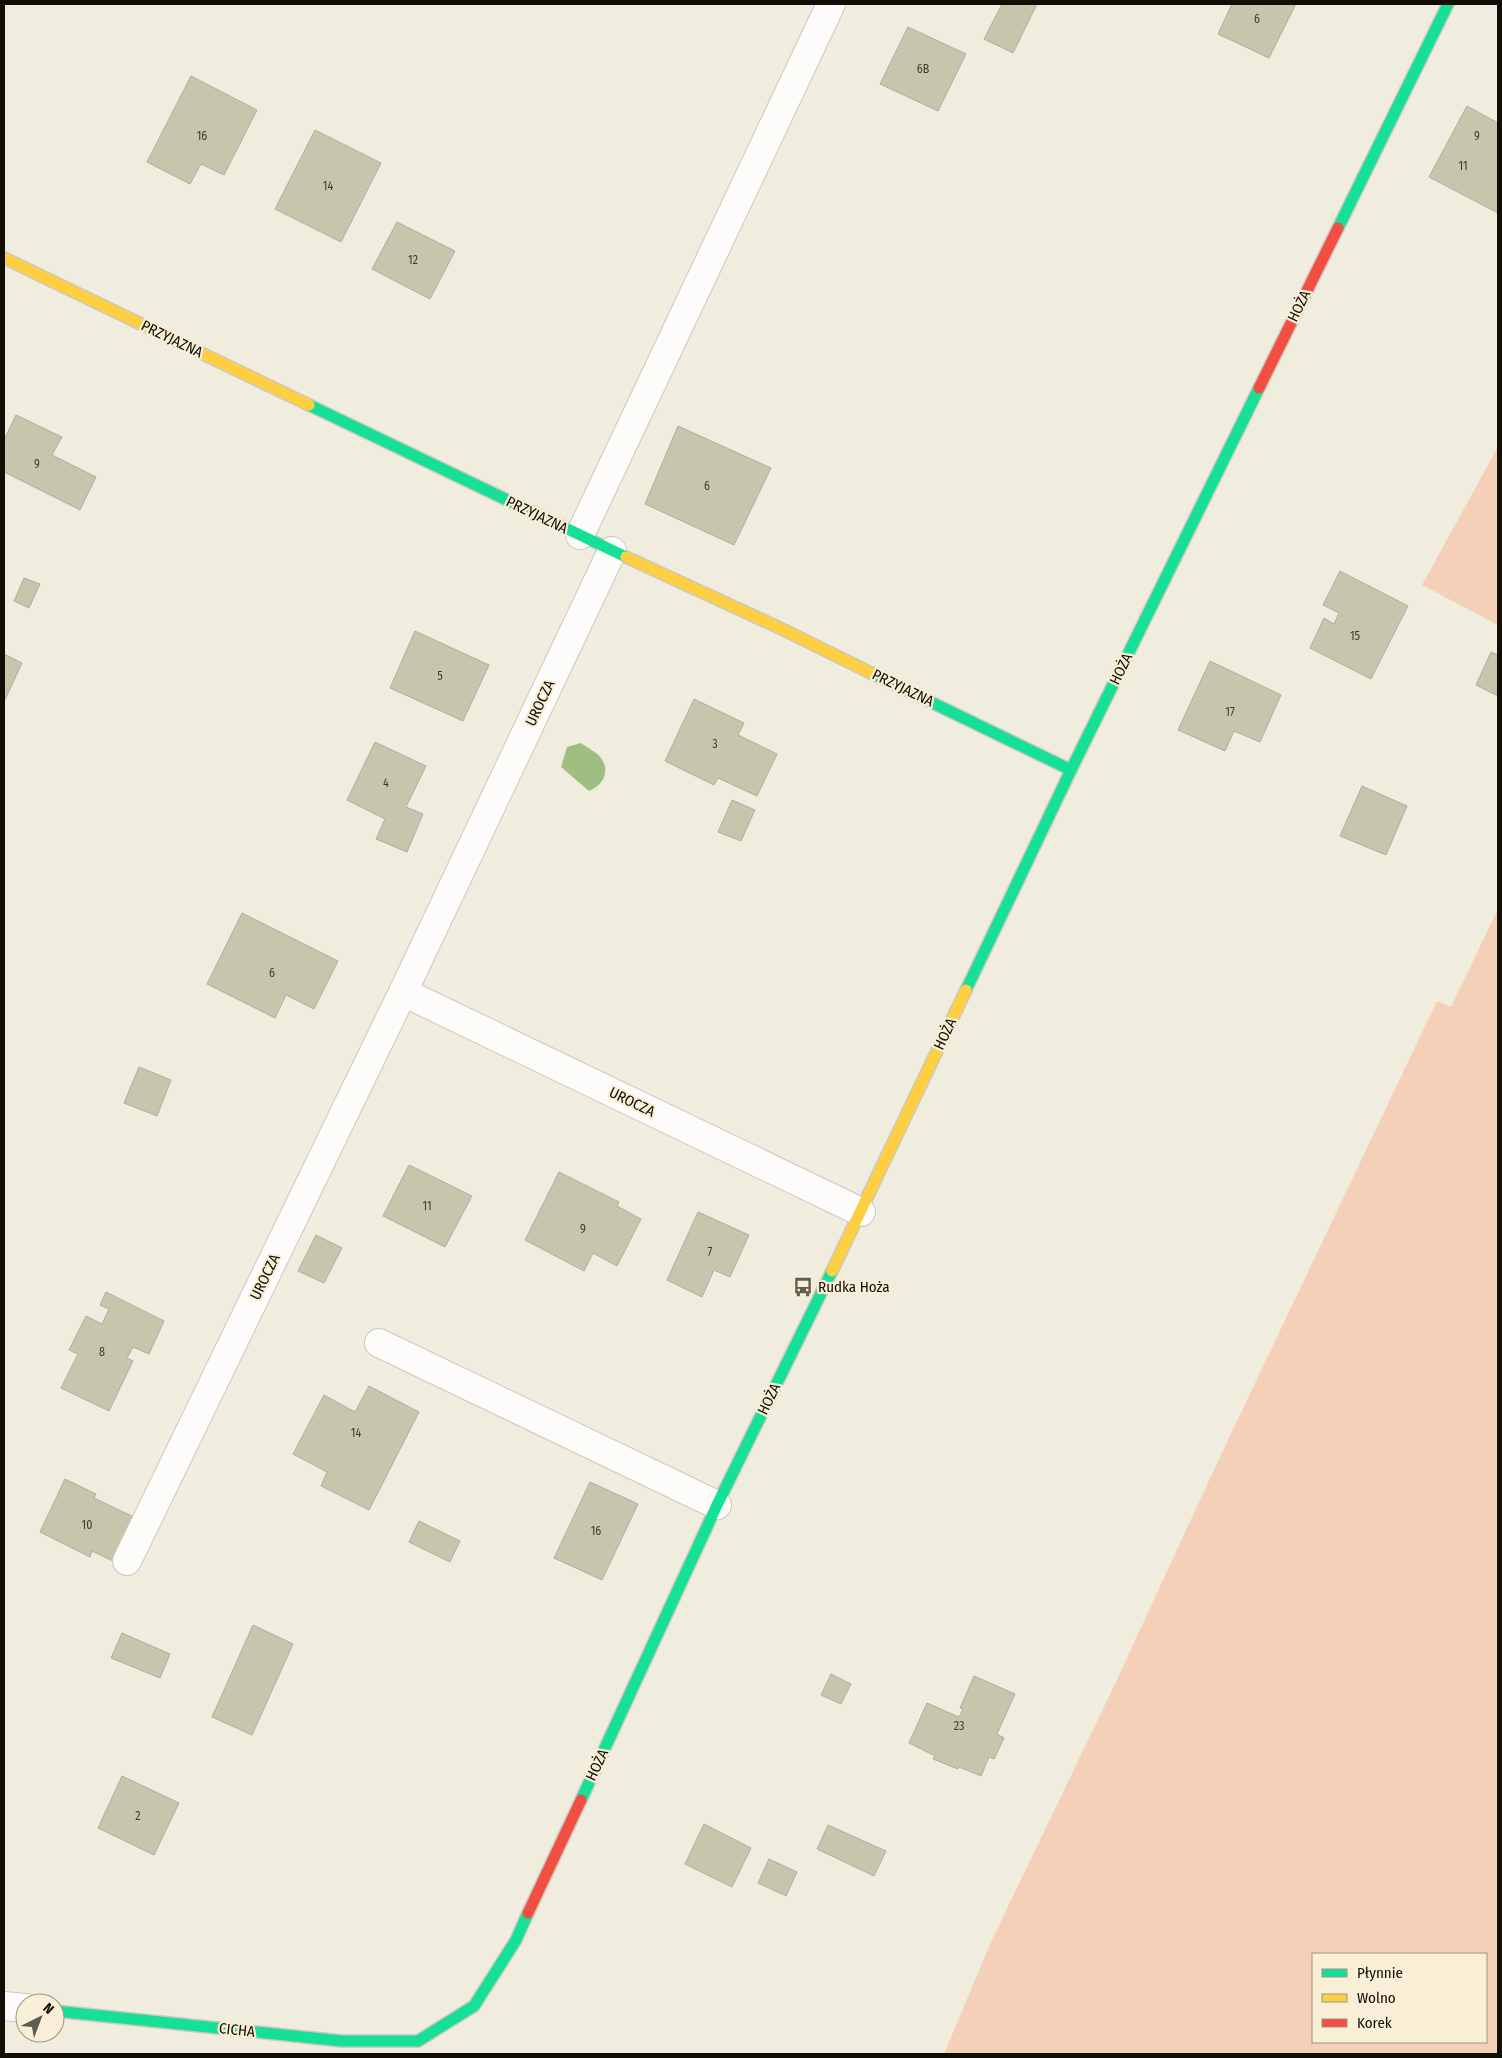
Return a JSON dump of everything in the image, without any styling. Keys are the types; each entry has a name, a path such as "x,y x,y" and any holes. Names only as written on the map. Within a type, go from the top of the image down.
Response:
{"street":[{"path":"580,535 831,4"},
{"name":"HOŻA","path":"418,2041 474,2006 516,1940 717,1505 861,1212 1071,770 1448,4"},
{"name":"PRZYJAZNA","path":"4,258 612,551 784,630 1071,770"},
{"name":"UROCZA","path":"127,1561 403,992 612,551"},
{"name":"UROCZA","path":"403,992 861,1212"},
{"path":"379,1343 717,1505"},
{"name":"CICHA","path":"65,2012 342,2041 418,2041"}],"shaded area":[{"path":"1498,447 1498,625 1422,585"},
{"path":"581,743 599,756 605,768 604,778 598,786 589,791 561,767 567,747"},
{"path":"1498,909 1498,2054 944,2054 991,1942 1115,1684 1218,1461 1437,1001 1451,1007"}],"building":[{"path":"1002,4 1037,4 1013,53 984,39"},
{"path":"1232,4 1296,4 1269,58 1218,34"},
{"path":"908,27 966,54 938,111 880,84"},
{"path":"191,76 257,110 224,175 201,164 190,184 147,162"},
{"path":"1467,106 1498,123 1498,213 1429,177"},
{"path":"315,130 381,163 341,242 275,209"},
{"path":"397,222 455,251 430,299 372,269"},
{"path":"16,415 62,437 52,455 96,477 80,510 4,472 4,440"},
{"path":"678,426 771,468 734,545 645,504"},
{"path":"1340,571 1408,606 1371,679 1310,648 1324,618 1334,624 1339,613 1323,605"},
{"path":"24,578 40,584 29,608 14,601"},
{"path":"415,631 489,665 463,721 390,688"},
{"path":"1491,652 1498,655 1498,696 1476,685"},
{"path":"4,654 22,663 4,702"},
{"path":"1210,661 1281,695 1260,742 1234,731 1225,751 1178,730"},
{"path":"694,699 744,723 738,735 777,754 757,796 718,778 714,785 665,761"},
{"path":"375,742 426,766 406,807 423,814 407,852 376,839 385,819 347,800"},
{"path":"1362,786 1407,806 1386,855 1340,836"},
{"path":"732,800 755,810 741,841 718,832"},
{"path":"242,913 338,961 314,1009 286,995 275,1018 207,984"},
{"path":"139,1067 171,1080 157,1116 124,1103"},
{"path":"409,1165 472,1196 445,1247 383,1216"},
{"path":"559,1172 619,1202 617,1206 641,1219 617,1266 593,1253 584,1271 525,1240"},
{"path":"698,1212 749,1235 730,1277 714,1270 702,1297 667,1280"},
{"path":"316,1235 342,1248 324,1283 298,1271"},
{"path":"106,1292 164,1321 149,1354 133,1347 127,1358 133,1361 109,1411 61,1388 78,1354 69,1350 86,1316 102,1324 109,1309 100,1305"},
{"path":"369,1386 419,1412 369,1510 321,1486 327,1472 293,1454 324,1395 355,1412"},
{"path":"65,1479 96,1494 94,1498 134,1517 113,1561 92,1551 90,1557 40,1532"},
{"path":"590,1482 638,1504 602,1580 554,1558"},
{"path":"419,1521 460,1541 450,1562 409,1542"},
{"path":"253,1625 293,1644 252,1735 212,1717"},
{"path":"122,1633 170,1654 160,1678 111,1658"},
{"path":"831,1674 851,1684 841,1704 821,1695"},
{"path":"974,1676 1015,1694 997,1734 1004,1738 994,1759 989,1757 981,1776 933,1759 935,1756 909,1743 927,1703 959,1717 963,1709 960,1708"},
{"path":"122,1776 179,1803 154,1855 98,1828"},
{"path":"704,1824 751,1848 732,1887 685,1864"},
{"path":"828,1825 886,1851 874,1876 817,1849"},
{"path":"769,1859 797,1872 786,1896 758,1883"}],"traffic: fast":[{"path":"1338,228 1448,4"},
{"path":"966,990 1071,770 1259,388"},
{"path":"309,405 626,557"},
{"path":"871,673 1071,770"},
{"path":"581,1800 717,1505 832,1271"},
{"path":"65,2012 342,2041 418,2041 474,2006 516,1940 528,1913"}],"traffic: slow":[{"path":"4,258 309,405"},
{"path":"626,557 784,630 871,673"},
{"path":"832,1271 966,990"}],"traffic: jam":[{"path":"1259,388 1338,228"},
{"path":"528,1913 581,1800"}],"place":[{"name":"Rudka Hoża","path":"803,1287"}]}
